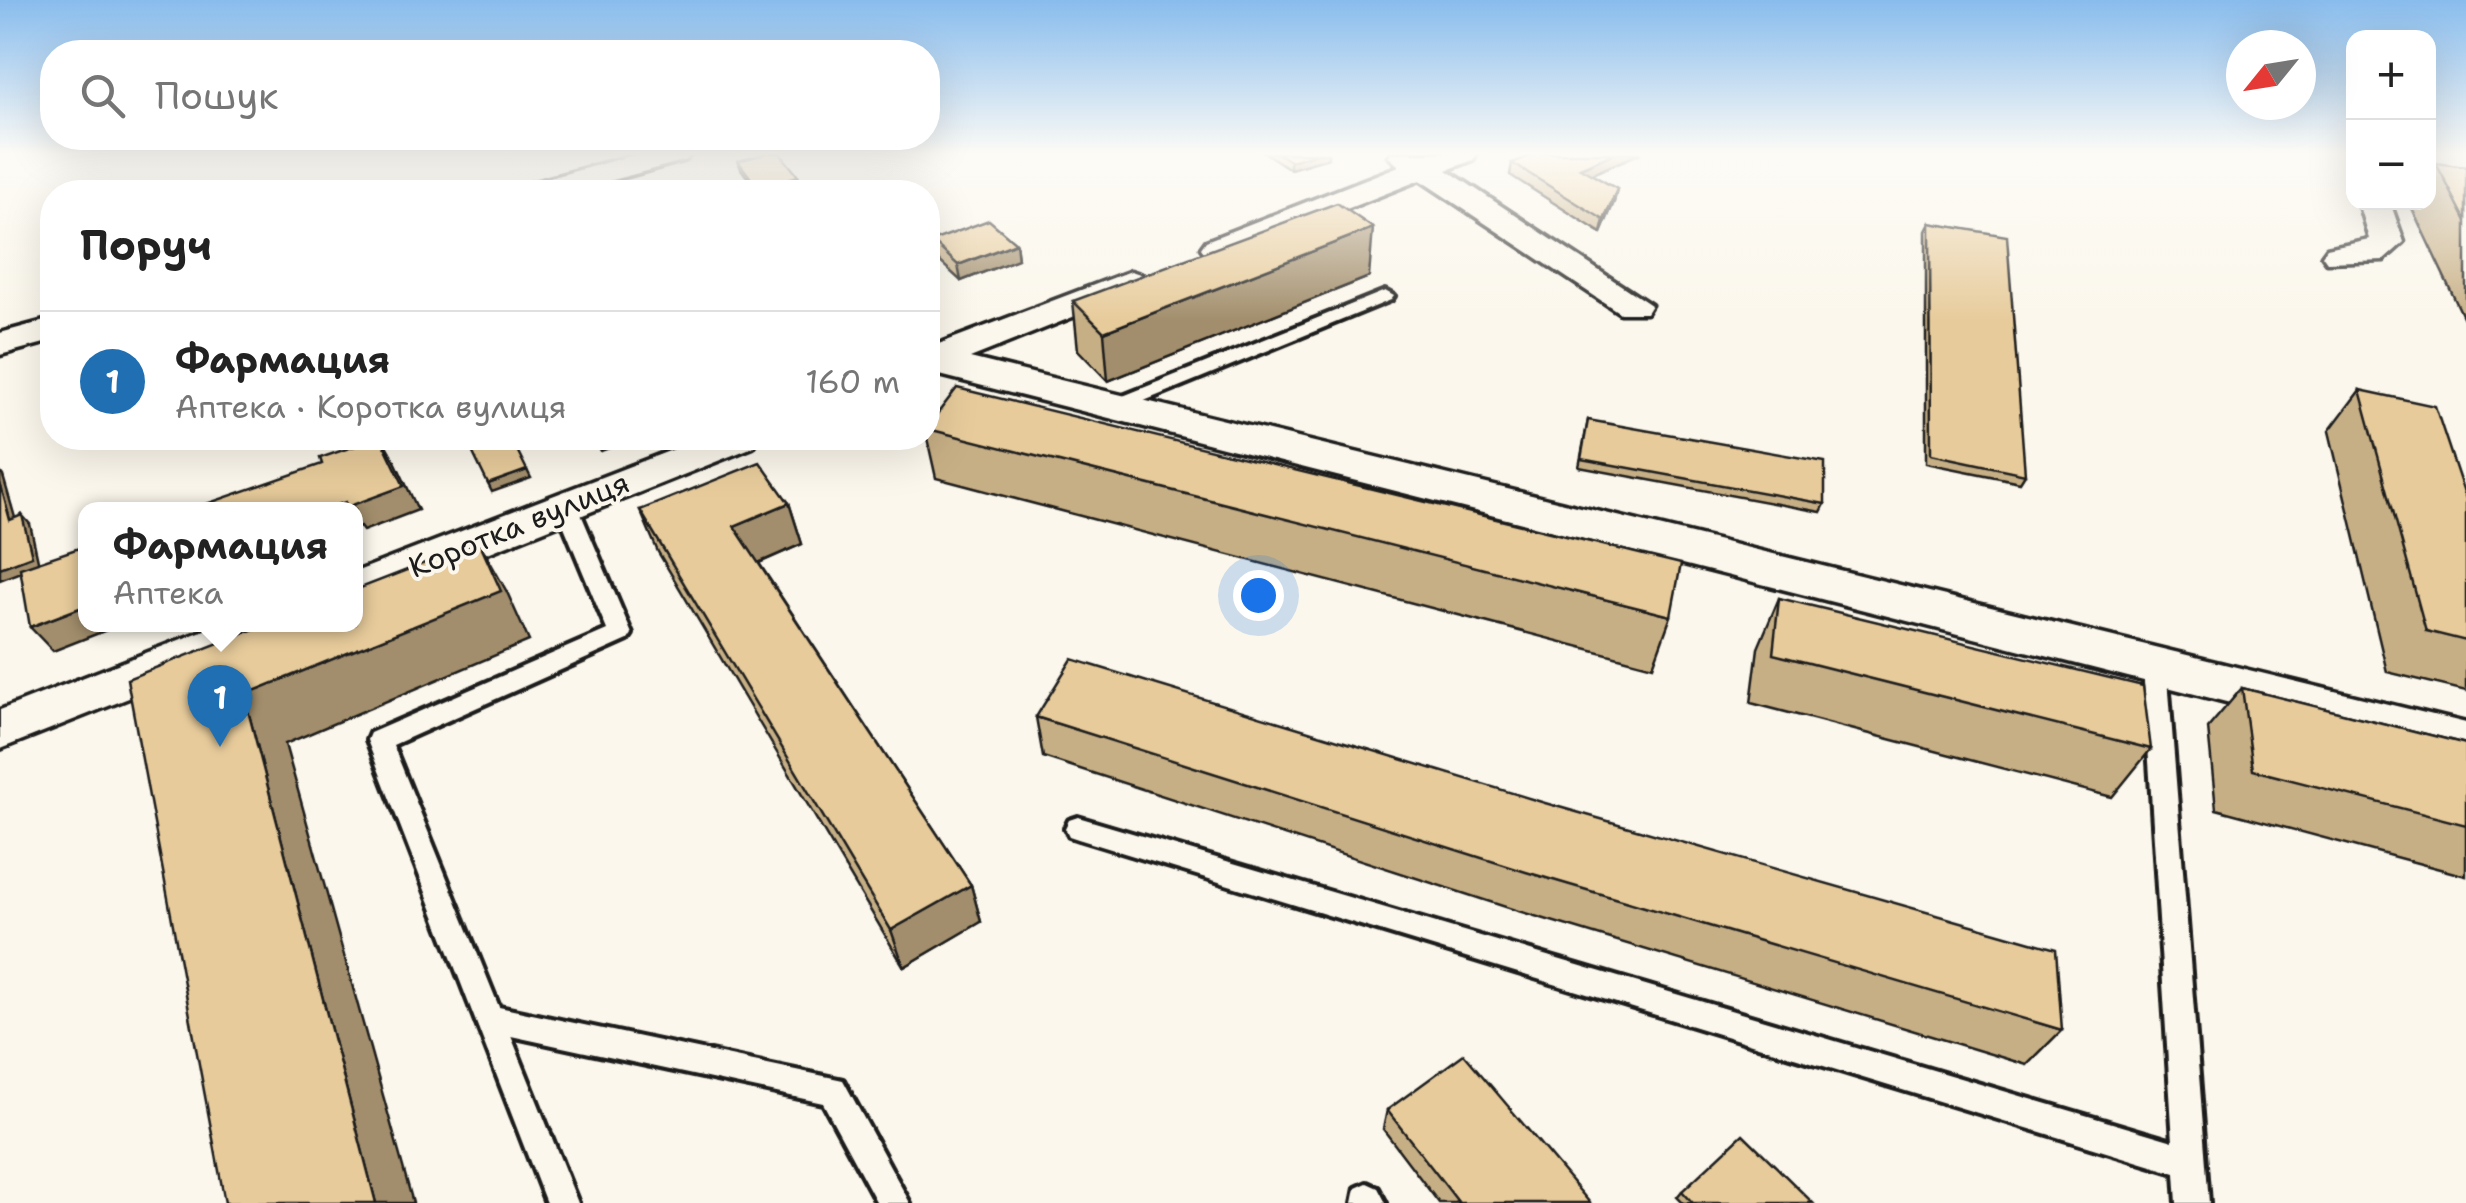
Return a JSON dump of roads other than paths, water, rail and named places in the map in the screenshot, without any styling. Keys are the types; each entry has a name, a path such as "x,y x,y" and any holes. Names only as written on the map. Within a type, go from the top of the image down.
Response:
{"street":[{"path":"940,357 1177,264 1300,209"},
{"path":"1486,209 1633,305"},
{"path":"2339,255 2372,253 2387,242 2377,210"},
{"path":"0,344 40,333"},
{"path":"940,364 2466,743"},
{"name":"Коротка вулиця","path":"363,587 709,450"},
{"path":"0,730 248,632"}],"lane":[{"path":"1116,406 1385,296"},
{"path":"562,1203 378,740 620,634 567,507"},
{"path":"2155,666 2193,1203"},
{"path":"1078,828 2190,1162"},
{"path":"488,1018 832,1090 894,1203"}],"place":[{"name":"Фармация","path":"220,747"}]}
